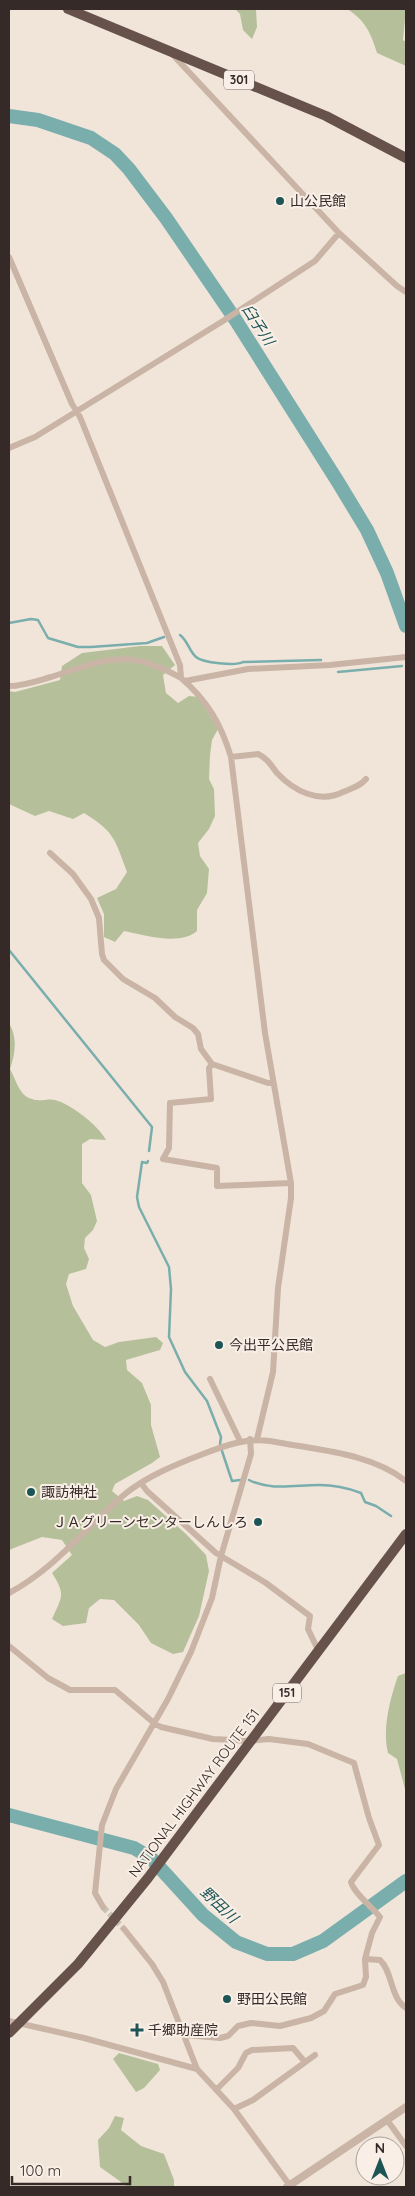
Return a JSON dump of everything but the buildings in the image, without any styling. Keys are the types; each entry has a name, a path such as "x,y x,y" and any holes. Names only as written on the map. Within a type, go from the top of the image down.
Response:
{"highway":[{"name":"301","path":"68,9 326,116 406,158"},
{"name":"NATIONAL HIGHWAY ROUTE 151","path":"9,2033 14,2022 78,1964 148,1878 406,1534"}],"street":[{"path":"168,50 339,232 397,286 406,292"},
{"path":"9,448 35,436 226,320 315,261 339,232"},
{"path":"9,257 72,404 77,410 180,665 183,679"},
{"path":"183,679 248,669 330,665 406,657"},
{"path":"9,686 28,684 111,660 145,661 159,665 183,679 200,694 218,722 231,757 254,952 273,1083 290,1167 291,1198 278,1288 273,1372 221,1556 212,1598 191,1652 154,1723 116,1789 101,1831 95,1893 103,1907"},
{"path":"231,757 258,754 268,761 284,779 311,796 318,798 339,794 361,785 366,779"},
{"path":"50,853 73,874 91,899 99,918 104,960 124,979 155,998 175,1017 193,1028 198,1034 201,1050 212,1064 273,1083"},
{"path":"212,1064 209,1068 211,1099 170,1103 169,1148 163,1159 217,1168 217,1186 291,1183"},
{"path":"210,1379 240,1442"},
{"path":"9,1593 39,1575 126,1494 141,1483 190,1459 240,1442 254,1439 374,1463 406,1481"},
{"path":"141,1483 147,1491 221,1556 266,1583 310,1616 308,1629 319,1652"},
{"path":"9,1646 48,1678 70,1690 115,1690 161,1727 213,1739 250,1741 269,1739 308,1744 354,1763 371,1826 379,1845 351,1882 352,1889 367,1902 380,1920 372,1933 365,1958 366,1977 363,1984 334,1994 324,2011 311,2018 280,2026 251,2023 238,2026 228,2036 220,2038 185,2035"},
{"path":"124,1929 152,1964 163,1982 197,2069 234,2109 289,2187 406,2107"},
{"path":"365,1958 380,1960 384,1964 398,2000 406,2008"},
{"path":"14,2022 84,2038 197,2069"},
{"path":"216,2090 238,2068 246,2053 252,2050 293,2048 305,2062"},
{"path":"234,2109 253,2100 315,2055"},
{"path":"387,2120 406,2146"}],"green space":[{"path":"235,9 256,9 257,27 252,39 243,30 240,14"},
{"path":"347,9 406,9 403,40 406,42 406,66 377,53 363,22"},
{"path":"140,646 162,646 175,665 163,675 166,693 178,703 189,696 199,697 218,729 212,740 209,779 214,789 215,816 209,829 198,843 200,856 209,869 207,893 197,910 197,931 181,938 172,939 124,931 115,942 104,937 104,914 97,898 116,889 127,872 113,838 102,826 84,813 73,819 49,811 35,816 9,804 9,691 15,692 60,680 62,666 82,653"},
{"path":"9,1023 15,1040 10,1069 21,1091 32,1099 55,1100 69,1106 91,1122 106,1140 90,1139 82,1144 82,1183 91,1195 97,1221 93,1230 85,1238 84,1248 89,1259 86,1269 69,1274 66,1284 73,1306 93,1340 105,1347 119,1342 156,1337 163,1343 160,1350 126,1360 127,1370 142,1383 151,1405 151,1425 160,1457 115,1484 112,1491 124,1501 137,1496 148,1500 206,1555 209,1571 199,1616 183,1652 173,1654 151,1643 139,1625 114,1600 100,1599 89,1608 86,1623 63,1626 52,1619 60,1600 61,1591 52,1573 72,1555 62,1540 42,1537 9,1550"},
{"path":"406,1673 406,1793 397,1759 388,1753 386,1724 398,1676"},
{"path":"119,2053 158,2064 160,2070 144,2088 136,2092 113,2059"},
{"path":"115,2116 124,2118 121,2130 141,2146 164,2154 174,2180 174,2187 128,2187 100,2167 98,2140 109,2128"}],"waterway":[{"name":"臼子川","path":"9,116 38,120 91,138 115,154 129,169 166,218 235,319 338,482 367,530 387,573 406,626"},
{"path":"9,623 31,619 38,620 48,638 78,647 147,643 164,637"},
{"path":"180,635 196,657 212,662 234,664 243,662 321,660"},
{"path":"338,672 402,666"},
{"path":"9,950 152,1127 149,1151"},
{"path":"148,1161 147,1163 142,1162 137,1197 139,1207 169,1267 171,1289 169,1337 185,1372 207,1401 221,1437 220,1444"},
{"path":"222,1451 232,1481 240,1480"},
{"path":"249,1480 283,1487 319,1485 345,1488 361,1493 365,1502 376,1506 391,1516"},
{"name":"野田川","path":"9,1815 134,1848 151,1858 203,1915 236,1942 267,1954 293,1954 323,1941 406,1881"}],"tunnel":[{"path":"103,1907 124,1929"}],"place":[{"name":"山公民館","path":"280,201"},
{"name":"今出平公民館","path":"219,1345"},
{"name":"諏訪神社","path":"31,1492"},
{"name":"ＪＡグリーンセンターしんしろ","path":"258,1522"},
{"name":"野田公民館","path":"227,1999"},
{"name":"千郷助産院","path":"137,2030"}]}
